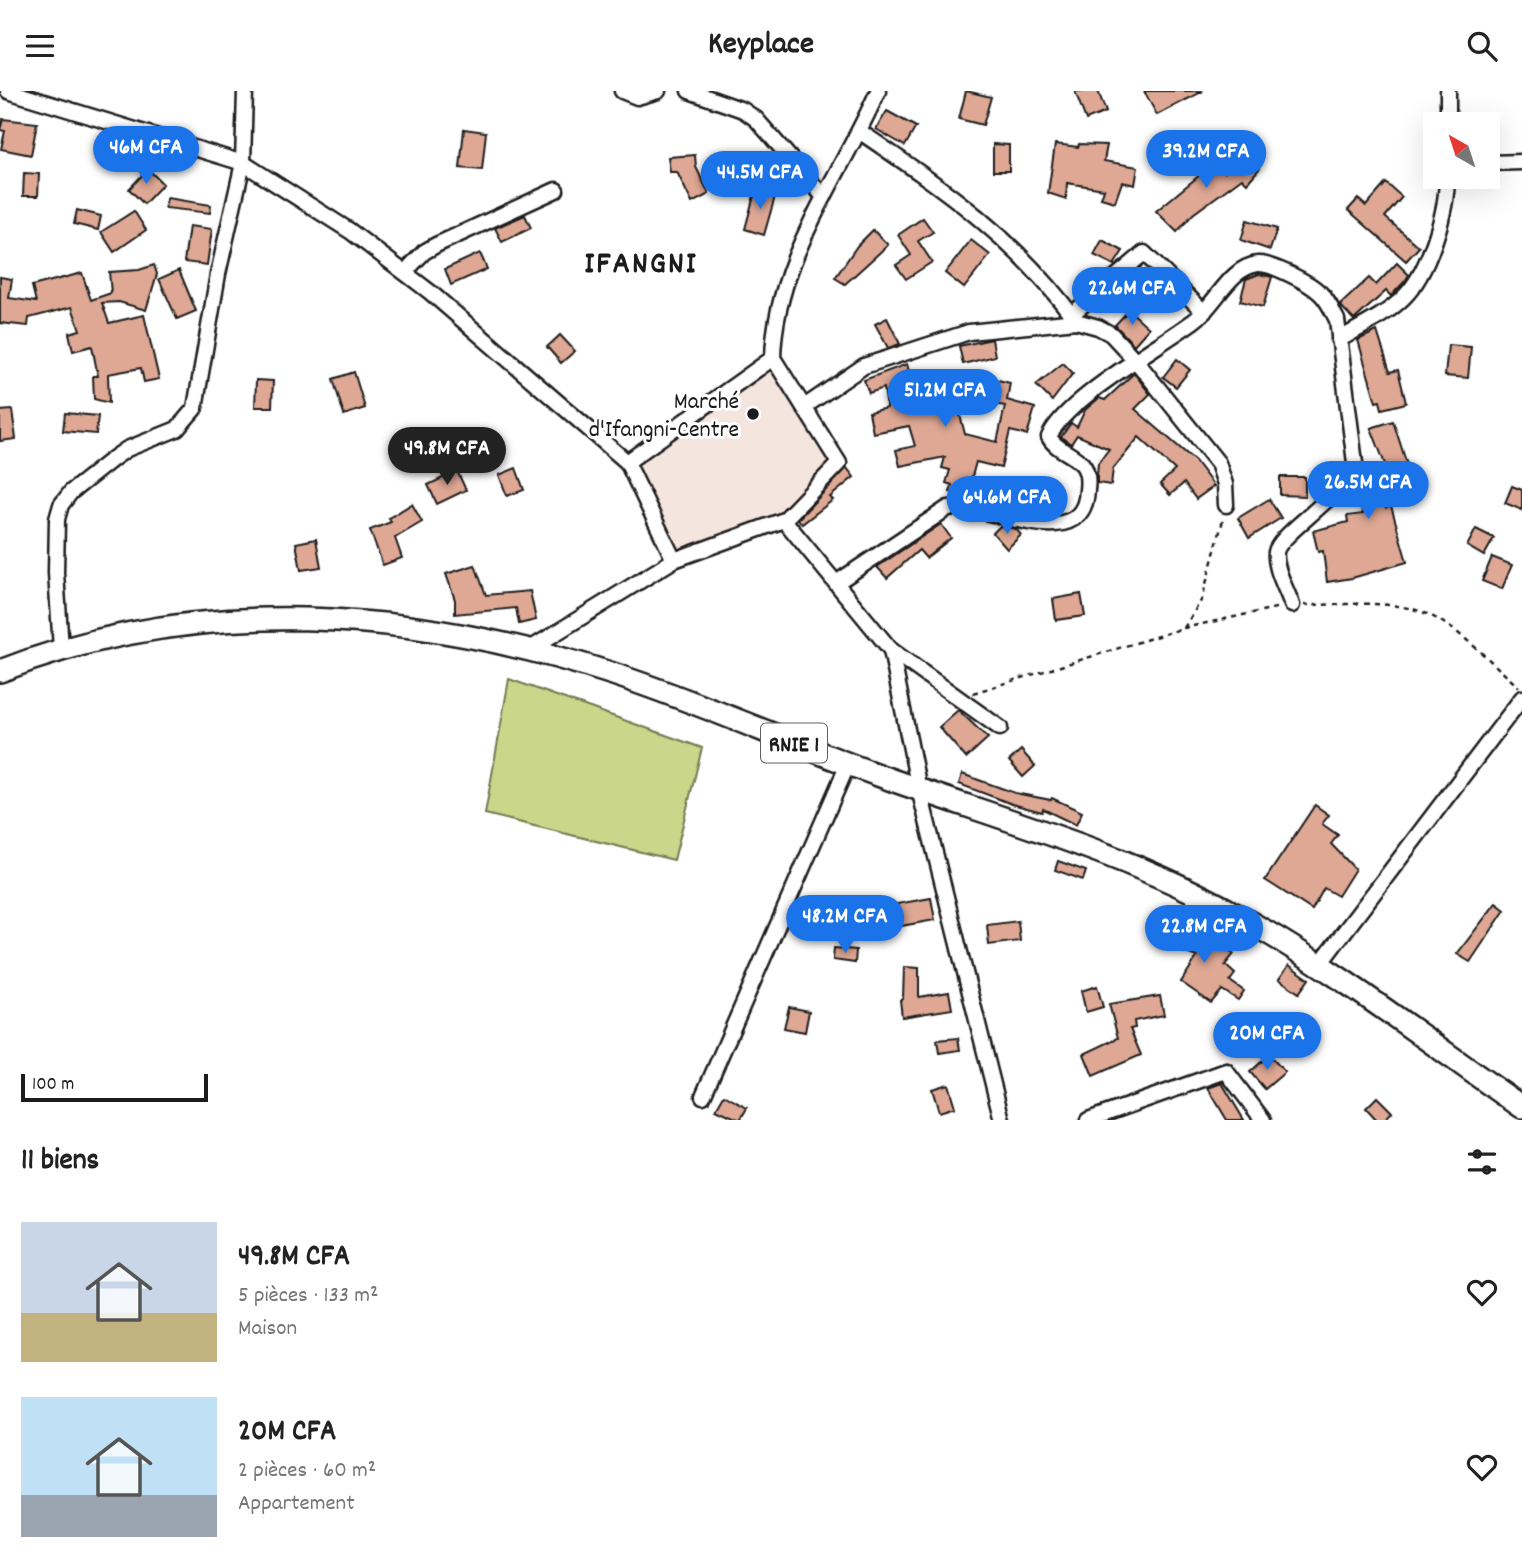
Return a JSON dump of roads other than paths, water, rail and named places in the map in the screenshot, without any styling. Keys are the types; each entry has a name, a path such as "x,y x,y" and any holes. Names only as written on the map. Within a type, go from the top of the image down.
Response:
{"highway":[{"name":"RNIE 1","path":"0,671 61,649 131,632 199,621 311,617 423,629 530,649 617,675 848,764 1149,869 1237,915 1319,965 1522,1107"}],"street":[{"path":"8,91 243,163 313,205 405,272 627,462 674,561"},
{"path":"61,649 56,573 57,519 61,505 71,492 127,449 177,429 192,416 201,389 218,274 243,163 245,91"},
{"path":"622,91 637,97 658,91"},
{"path":"690,91 749,114 824,197"},
{"path":"530,649 674,561 784,520 839,463 773,358 775,333 791,267 878,91"},
{"path":"1448,91 1448,112"},
{"path":"859,131 956,196 1049,285 1074,318"},
{"path":"1500,163 1522,162"},
{"path":"1339,339 1401,301 1414,287 1447,201 1447,189"},
{"path":"405,272 424,252 436,245 556,190"},
{"path":"1074,318 1144,253 1204,312"},
{"path":"836,583 948,508 961,506 1025,524 1072,520 1080,515 1087,505 1088,479 1083,465 1053,444 1049,437 1076,402 1138,362 1204,312 1242,268 1259,264 1273,267 1319,291 1337,320 1355,463 1350,478 1338,493 1282,538 1276,549 1276,559 1292,605"},
{"path":"804,407 864,366 969,332 1074,318 1111,334 1138,362 1218,463 1226,484 1226,505"},
{"path":"627,462 773,358"},
{"path":"784,520 891,650 1000,728"},
{"path":"891,650 919,789 1002,1120"},
{"path":"1319,965 1522,698"},
{"path":"703,1096 848,764"},
{"path":"1088,1120 1226,1071 1263,1120"}],"place":[{"name":"Marché d'Ifangni-Centre","path":"753,414"}],"district":[{"name":"IFANGNI","path":"641,261"}]}
